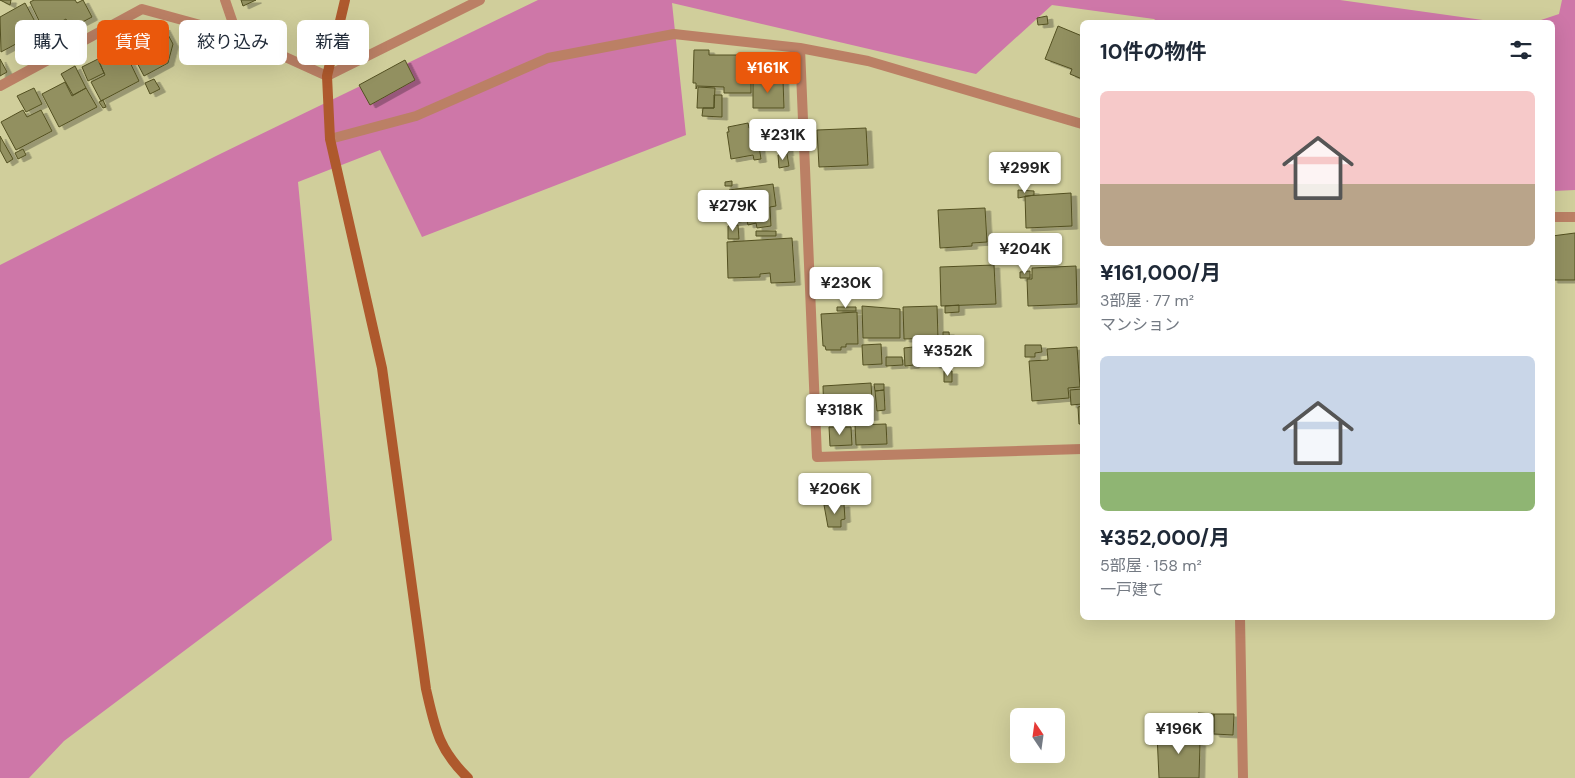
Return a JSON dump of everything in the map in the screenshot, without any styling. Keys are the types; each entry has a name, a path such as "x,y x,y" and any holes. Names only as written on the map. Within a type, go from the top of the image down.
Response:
{"street":[{"path":"225,0 232,20"},
{"path":"345,0 327,76 330,139 382,368 426,689 436,733 451,761 468,778"},
{"path":"327,76 480,0"},
{"path":"0,86 142,9 182,20"},
{"path":"330,139 416,116 548,58 674,34 800,48 868,61 1080,123"},
{"path":"800,48 817,457 1080,449"},
{"path":"287,58 327,76"},
{"path":"1555,217 1575,217"},
{"path":"1240,620 1243,778"}],"shaded area":[{"path":"538,0 1340,0 1483,20 1155,20 1052,5 976,74 672,3 686,135 422,237 380,150 298,182 332,540 64,741 29,778 0,778 0,265 216,156"},
{"path":"1562,0 1575,0 1575,190 1555,191 1555,20 1541,20 1559,14"}],"building":[{"path":"0,0 11,0 10,5"},
{"path":"34,0 75,0 77,3 83,0 92,17 86,20 39,20 30,2"},
{"path":"241,0 256,0 243,6"},
{"path":"25,3 34,20 15,20 15,44 1,52 0,17"},
{"path":"1047,16 1048,24 1038,25 1037,18"},
{"path":"1058,26 1080,35 1080,78 1070,74 1072,69 1045,59"},
{"path":"169,36 173,44 169,59"},
{"path":"694,50 709,50 709,55 751,55 751,93 724,93 724,87 697,86 696,89 696,83 693,83"},
{"path":"0,59 7,72 0,76"},
{"path":"97,60 97,65 101,65 104,73 88,81 82,67"},
{"path":"405,60 415,80 370,105 359,85"},
{"path":"100,65 131,65 139,81 101,101 91,82 105,75"},
{"path":"138,65 164,65 144,76"},
{"path":"75,66 86,88 73,95 61,74"},
{"path":"154,79 160,89 150,94 145,83"},
{"path":"753,80 783,80 784,108 753,108"},
{"path":"65,82 72,96 86,88 97,107 59,127 42,94"},
{"path":"698,87 715,88 714,108 697,108"},
{"path":"34,88 42,104 26,112 17,96"},
{"path":"714,95 722,95 722,117 702,116 703,108 714,108"},
{"path":"103,100 106,107 103,108 99,102"},
{"path":"23,110 27,117 41,110 52,131 16,150 1,122"},
{"path":"781,121 782,129 767,131 766,123"},
{"path":"748,123 749,128 756,127 761,159 754,160 753,155 731,159 728,127"},
{"path":"866,128 868,165 819,167 817,130"},
{"path":"763,132 766,145 759,146 757,134"},
{"path":"0,136 13,159 7,163 0,150"},
{"path":"781,145 787,145 788,153 781,154"},
{"path":"23,149 26,155 18,159 15,153"},
{"path":"787,154 789,166 779,168 778,155"},
{"path":"732,181 732,186 725,186 725,182"},
{"path":"773,184 776,206 770,207 771,226 757,228 756,223 748,225 747,221 730,223 727,194 729,190"},
{"path":"1018,190 1034,191 1034,195 1018,198"},
{"path":"1071,193 1072,226 1026,228 1025,196"},
{"path":"985,208 987,242 972,243 972,246 940,248 938,210"},
{"path":"738,225 739,239 728,239 728,226"},
{"path":"756,231 776,231 776,236 756,236"},
{"path":"1575,233 1575,280 1555,280 1555,236"},
{"path":"792,238 795,282 771,283 770,273 760,274 760,277 728,278 727,242"},
{"path":"994,265 996,304 941,306 940,267"},
{"path":"1076,266 1077,304 1028,306 1027,279 1032,279 1032,268"},
{"path":"1030,271 1030,278 1020,278 1020,272"},
{"path":"959,305 959,312 945,313 945,306"},
{"path":"862,306 900,309 900,338 863,338"},
{"path":"937,306 938,338 904,339 903,307"},
{"path":"837,307 856,307 856,311 837,311"},
{"path":"857,312 858,344 846,344 846,347 841,347 841,350 826,350 825,346 823,346 821,314"},
{"path":"943,332 949,332 950,343 943,343"},
{"path":"881,344 882,364 863,365 862,345"},
{"path":"1025,345 1041,345 1042,352 1035,353 1035,357 1025,357"},
{"path":"913,347 914,365 905,366 904,348"},
{"path":"1077,347 1080,387 1068,388 1069,398 1032,401 1029,361 1048,360 1047,349"},
{"path":"886,357 902,357 903,365 886,366"},
{"path":"940,358 940,365 934,365 934,359"},
{"path":"944,371 952,371 952,382 944,382"},
{"path":"871,383 873,417 858,418 858,423 846,423 845,419 824,420 823,386"},
{"path":"874,384 884,384 884,390 875,391"},
{"path":"1080,389 1080,404 1071,405 1070,390"},
{"path":"884,390 885,410 877,411 875,391"},
{"path":"1080,406 1080,424 1079,424 1078,407"},
{"path":"886,424 887,444 856,445 855,425"},
{"path":"829,427 851,427 852,445 830,446"},
{"path":"828,480 833,494 822,494 820,481"},
{"path":"844,504 845,519 841,520 841,527 828,527 824,505"},
{"path":"1198,713 1214,714 1214,732 1198,731"},
{"path":"1214,714 1234,714 1233,735 1214,734"},
{"path":"1158,715 1163,715 1164,721 1158,722"},
{"path":"1197,732 1197,743 1200,743 1199,778 1159,778 1157,734"}]}
